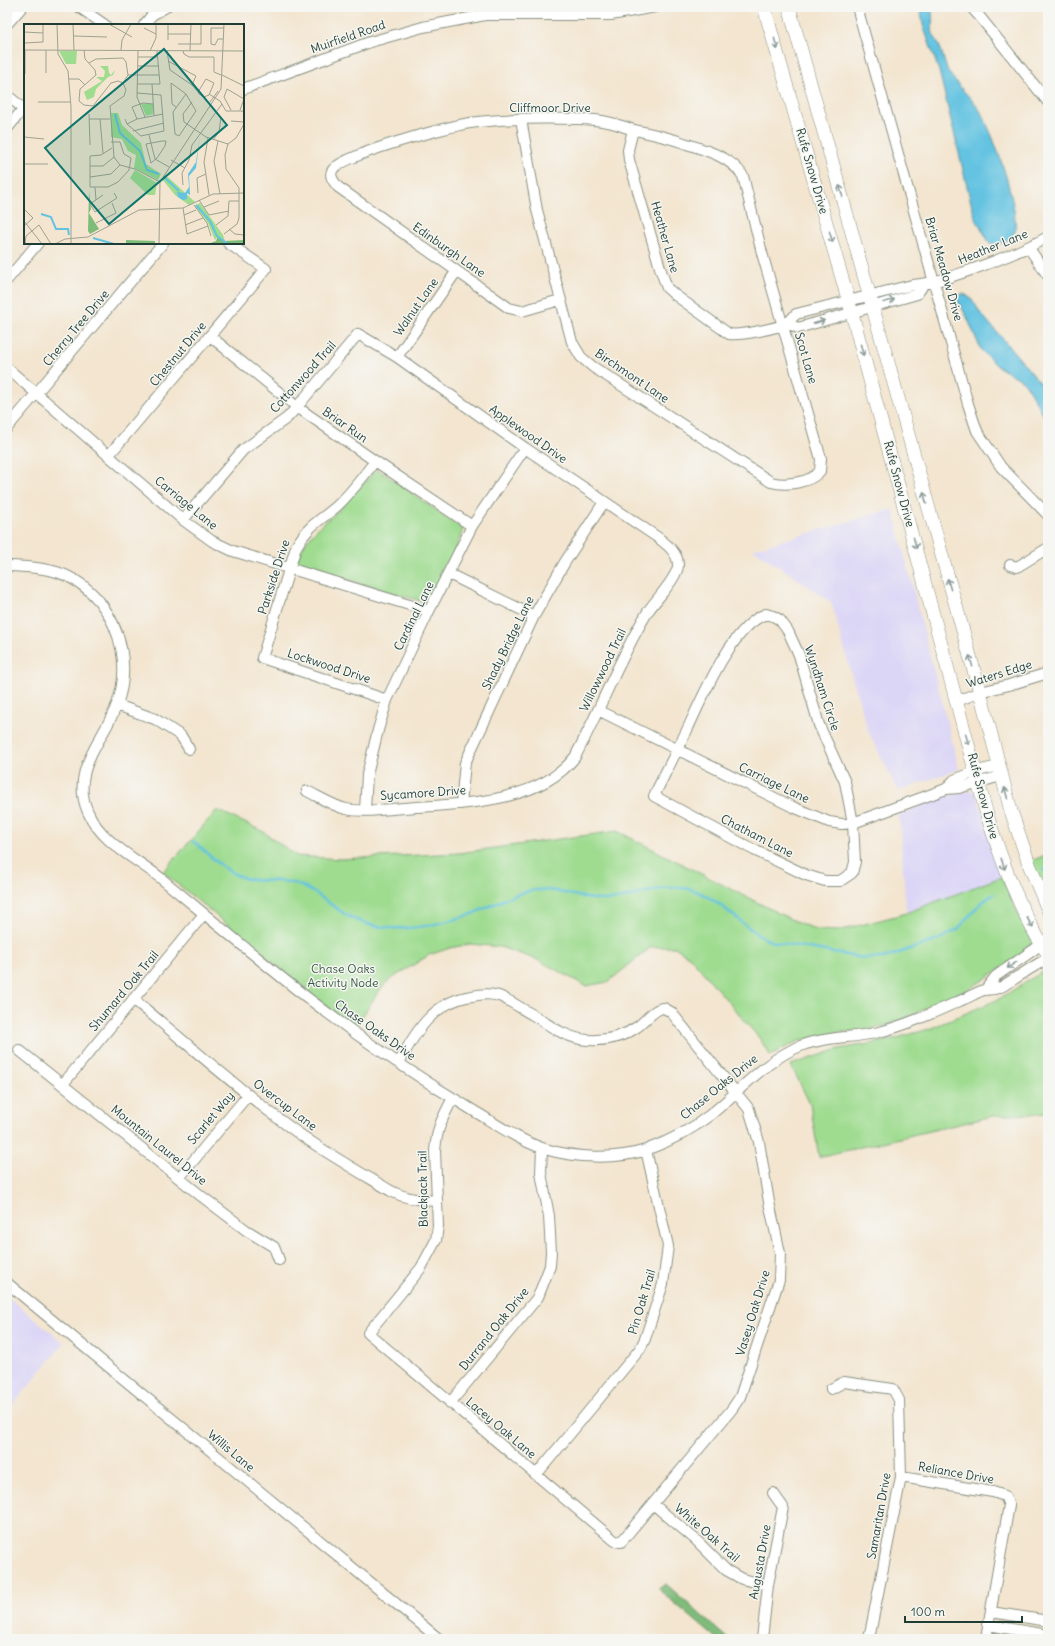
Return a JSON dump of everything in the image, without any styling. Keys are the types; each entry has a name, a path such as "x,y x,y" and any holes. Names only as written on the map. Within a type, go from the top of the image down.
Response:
{"main road":[{"name":"Rufe Snow Drive","path":"764,7 850,306 922,568 987,815 1006,872 1025,913 1046,947"},
{"name":"Rufe Snow Drive","path":"789,7 872,301 980,692 1018,836 1048,910"},
{"path":"922,568 943,562"}],"street":[{"path":"7,24 22,7"},
{"path":"79,7 104,24"},
{"path":"145,24 152,15 166,7"},
{"name":"Muirfield Road","path":"244,89 370,42 484,11 588,11 611,15 656,7"},
{"name":"Briar Meadow Drive","path":"858,7 929,283 977,431 1001,467 1048,515"},
{"path":"970,7 980,17 1048,102"},
{"path":"7,95 24,110 7,129"},
{"name":"Cliffmoor Drive","path":"333,180 331,173 332,169 347,159 438,130 469,123 521,119 577,119 611,123 633,130 665,136 694,146 724,158 738,169 743,176 762,253"},
{"name":"Birchmont Lane","path":"521,119 537,210 560,300 572,342 582,357 593,366 771,482 780,485 807,479 820,470"},
{"name":"Heather Lane","path":"633,130 628,150 630,160 667,288 729,334 737,336 785,324 796,314 850,306 872,301 912,284 929,283 1005,258 1029,248 1048,237"},
{"name":"Edinburgh Lane","path":"333,180 338,187 456,272 509,308 522,311 560,300"},
{"path":"7,280 37,244"},
{"name":"Cherry Tree Drive","path":"7,428 162,244"},
{"name":"Chestnut Drive","path":"109,455 266,269 229,244"},
{"path":"1029,248 1048,276"},
{"name":"Scot Lane","path":"762,253 785,324 821,459 820,470"},
{"name":"Walnut Lane","path":"397,357 456,272"},
{"name":"Heather Lane","path":"785,324 798,328 850,306"},
{"name":"Applewood Drive","path":"358,334 397,357 525,448 668,545 676,554 677,561"},
{"name":"Cottonwood Trail","path":"183,520 244,450 287,418 358,334"},
{"name":"Briar Run","path":"210,336 297,407 375,462 472,526"},
{"name":"Carriage Lane","path":"7,368 183,520 212,541 233,551 429,611"},
{"name":"Cardinal Lane","path":"365,810 367,775 387,700 429,611 472,526 525,448"},
{"name":"Parkside Drive","path":"262,658 296,547 303,534 350,493 375,462"},
{"name":"Shady Bridge Lane","path":"461,804 465,763 534,616 565,562 604,502"},
{"path":"1010,565 1017,567 1048,548"},
{"name":"Willowwood Trail","path":"542,784 553,777 571,761 583,742 634,633 648,610 673,577 678,566 677,561"},
{"name":"Chase Oaks Drive","path":"7,566 37,567 60,572 79,582 92,594 109,614 121,644 123,680 117,705 86,765 82,790 87,811 107,840 144,864 291,986 343,1025 453,1098 519,1138 542,1148 571,1155 592,1156 616,1155 646,1150 678,1136 700,1122 771,1062 806,1044 892,1028 985,990 998,989 1048,958"},
{"path":"449,574 534,616"},
{"name":"Wyndham Circle","path":"677,749 718,664 741,633 758,617 766,614 773,616 780,620 784,625 799,655 819,726 845,782 853,823"},
{"name":"Lockwood Drive","path":"262,658 387,700"},
{"name":"Waters Edge","path":"957,701 980,692 1048,673"},
{"path":"117,705 155,719 181,736 189,749"},
{"name":"Carriage Lane","path":"598,710 793,807 829,822 842,824 853,823 946,789 954,780 978,777 1000,771"},
{"name":"Chatham Lane","path":"677,749 654,796 754,850 806,875 825,881 840,881 852,873 855,862 853,823"},
{"name":"Sycamore Drive","path":"307,791 330,803 346,809 365,810 461,804 515,794 542,784"},
{"name":"Shumard Oak Trail","path":"63,1084 204,914"},
{"name":"Chase Oaks Drive","path":"985,990 996,976 1046,947"},
{"name":"Vasey Oak Drive","path":"399,1063 410,1042 430,1016 453,1000 461,997 486,994 498,996 577,1039 602,1041 612,1039 638,1027 658,1010 664,1008 671,1012 749,1109 759,1142 769,1202 780,1253 779,1280 740,1397 732,1409 628,1535 621,1542 619,1542"},
{"name":"Overcup Lane","path":"134,999 248,1095 280,1120 315,1144 391,1192 414,1200 437,1201"},
{"name":"Mountain Laurel Drive","path":"19,1050 179,1178 240,1225 274,1247 279,1260"},
{"name":"Scarlet Way","path":"179,1178 248,1095"},
{"name":"Blackjack Trail","path":"368,1333 421,1268 436,1240 438,1226 435,1151 436,1139 438,1126 453,1098"},
{"name":"Durrand Oak Drive","path":"450,1403 538,1297 541,1291 550,1266 552,1252 549,1216 541,1173 542,1148"},
{"name":"Pin Oak Trail","path":"536,1475 640,1349 645,1339 663,1284 668,1246 646,1150"},
{"name":"Willis Lane","path":"7,1283 439,1639"},
{"name":"Lacey Oak Lane","path":"368,1333 615,1541 619,1542"},
{"name":"Samaritan Drive","path":"832,1389 844,1382 893,1389 899,1400 901,1477 869,1639"},
{"name":"Reliance Drive","path":"901,1477 993,1492 1006,1496 1009,1505 990,1612"},
{"name":"Augusta Drive","path":"762,1639 768,1585 783,1507 773,1493"},
{"name":"White Oak Trail","path":"653,1504 696,1540 726,1570 742,1579 768,1585"},
{"path":"986,1639 990,1612 1048,1621"},
{"path":"988,1625 1048,1635"}],"shaded area":[{"path":"893,509 959,769 898,791 867,729 831,602 753,549"},
{"path":"969,791 976,792 1001,877 906,912 899,815 938,798"},
{"path":"7,1296 64,1343 7,1412"}],"green space":[{"path":"377,469 463,529 456,548 428,603 300,566 297,560 305,543 317,529 339,510"},
{"name":"Chase Oaks Activity Node","path":"217,810 262,831 297,856 340,859 459,853 617,831 788,918 816,930 838,931 903,914 1001,877 1032,940 1030,949 971,988 894,1023 873,1029 834,1033 799,1041 770,1055 760,1039 690,957 675,947 651,947 608,982 586,986 538,960 500,947 470,944 450,948 429,955 388,981 379,991 354,1029 163,872"},
{"path":"1048,854 1048,899 1031,861"},
{"path":"1042,972 1048,980 1048,1113 993,1116 819,1157 810,1104 791,1065 839,1049 886,1041 929,1029 999,999"},
{"path":"666,1584 728,1639 717,1639 658,1589"}],"water":[{"path":"920,7 931,7 933,34 942,51 945,65 955,81 979,109 991,134 1004,169 1013,204 1015,231 1012,237 999,244 993,245 988,241 977,222 972,207 939,71 923,25"},
{"path":"962,294 965,294 972,299 978,310 1048,392 1048,423 1025,383 997,366 981,350 967,317 956,298"}],"waterway":[{"path":"193,841 221,865 236,875 253,880 285,882 302,886 351,917 371,925 392,928 421,927 451,920 469,915 518,894 535,890 555,891 585,898 605,900 626,897 657,889 678,887 689,889 711,899 750,929 770,941 863,958 883,958 938,940 958,929 979,905 993,894"},
{"path":"1044,870 1048,869"}]}
